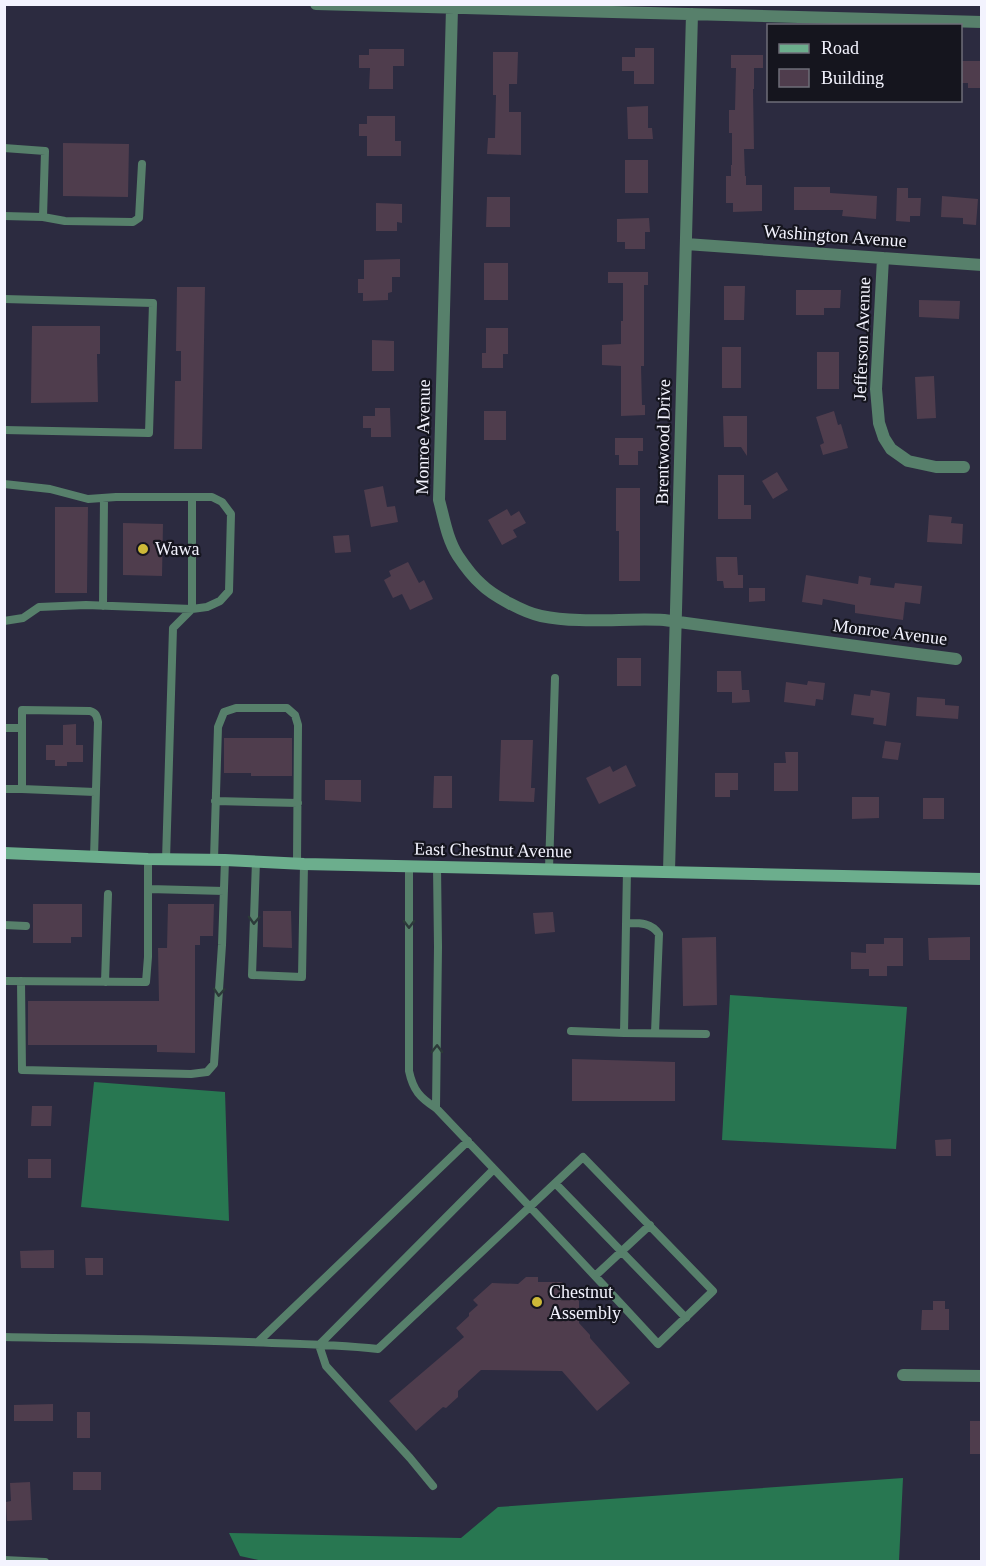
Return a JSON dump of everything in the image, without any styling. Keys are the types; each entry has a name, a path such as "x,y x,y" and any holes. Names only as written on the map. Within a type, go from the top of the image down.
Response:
{"street":[{"path":"316,4 981,22"},
{"name":"Monroe Avenue","path":"452,8 439,500 457,555 481,585 510,604 539,616 576,620 640,619 677,622 956,658"},
{"name":"Brentwood Drive","path":"669,871 692,14"},
{"name":"Washington Avenue","path":"686,244 981,265"},
{"name":"Jefferson Avenue","path":"883,258 876,389 879,423 884,438 891,449 908,461 936,467 964,466"},
{"name":"East Chestnut Avenue","path":"4,853 148,860 981,879"},
{"path":"903,1375 981,1376"}],"lane":[{"path":"4,148 45,151 43,217"},
{"path":"4,216 43,217 65,221 133,222 139,218 142,164"},
{"path":"4,299 153,303 148,433 4,430"},
{"path":"4,484 50,489 88,499 212,497 222,502 231,514 229,591 220,601 207,608 86,605 39,607 23,618 4,621"},
{"path":"166,860 173,628 192,609 192,497"},
{"path":"103,606 104,498"},
{"path":"549,869 555,678"},
{"path":"21,981 22,1070 190,1074 207,1072 214,1064 224,891 219,860 215,801 218,727 224,712 236,708 287,708 295,715 298,725 297,803 301,863 302,976 252,975 256,861"},
{"path":"22,789 22,710 94,712 98,722 94,857"},
{"path":"4,728 22,728"},
{"path":"4,789 95,792"},
{"path":"215,801 297,803"},
{"path":"4,981 146,982 148,860"},
{"path":"4,1336 258,1342 378,1349 530,1207 583,1156 713,1291 658,1344 595,1276 530,1207 494,1169 468,1141 415,1090 409,1071 409,866"},
{"path":"436,1108 437,866"},
{"path":"624,1033 627,870"},
{"path":"149,889 224,891"},
{"path":"105,982 108,894"},
{"path":"626,923 642,923 654,928 659,934 655,1034"},
{"path":"4,925 26,926"},
{"path":"571,1031 706,1034"},
{"path":"258,1342 468,1141"},
{"path":"319,1345 494,1169"},
{"path":"555,1183 686,1318"},
{"path":"595,1276 650,1225"},
{"path":"319,1345 326,1366 433,1486"},
{"path":"4,1560 45,1562"}],"green space":[{"path":"730,995 907,1007 896,1149 722,1140"},
{"path":"94,1082 225,1092 229,1221 81,1207"},
{"path":"903,1478 899,1561 267,1562 240,1556 229,1533 461,1538 498,1507"}],"building":[{"path":"635,48 654,48 654,84 634,84 634,71 622,71 622,57 635,57"},
{"path":"369,49 404,49 404,66 393,66 393,89 369,89 370,68 359,68 359,55 369,55"},
{"path":"493,52 518,52 517,84 509,84 509,112 521,112 521,155 487,154 488,138 495,138 496,95 493,95"},
{"path":"731,55 763,55 763,68 754,68 754,149 744,149 746,185 762,185 762,211 733,212 733,203 726,203 726,176 731,176 732,165 729,110 735,110 736,68 731,68"},
{"path":"962,61 981,61 981,88 968,88 968,83 962,83"},
{"path":"648,106 648,128 652,128 653,139 628,139 627,107"},
{"path":"367,116 395,116 395,141 401,141 401,156 367,156 367,136 359,136 359,124 367,124"},
{"path":"63,143 129,144 128,197 63,196"},
{"path":"625,160 648,160 648,193 625,193"},
{"path":"794,187 830,187 830,193 877,196 876,219 842,216 843,210 794,210"},
{"path":"897,188 908,188 908,198 921,198 920,216 910,216 910,222 896,221"},
{"path":"942,196 978,199 976,225 963,224 963,218 941,217"},
{"path":"487,197 510,197 510,227 486,227"},
{"path":"376,203 402,204 402,223 397,222 397,231 376,231"},
{"path":"649,218 650,232 645,232 645,249 625,249 625,242 617,242 617,219"},
{"path":"400,259 400,277 392,277 392,292 388,293 388,300 363,301 363,293 358,293 358,279 364,279 364,260"},
{"path":"484,263 508,263 508,300 484,300"},
{"path":"608,272 648,272 648,285 644,285 644,366 641,366 642,405 645,405 645,415 621,416 621,366 602,365 602,345 621,344 621,321 623,321 623,283 608,283"},
{"path":"724,286 745,286 744,320 724,320"},
{"path":"177,287 205,287 202,449 174,449 175,381 181,381 181,351 176,351"},
{"path":"796,290 841,290 840,308 824,308 824,315 796,315"},
{"path":"919,300 960,301 959,319 919,317"},
{"path":"32,326 100,326 100,354 97,354 98,402 31,403"},
{"path":"486,328 508,328 508,354 503,354 503,368 482,368 482,353 486,353"},
{"path":"372,340 394,341 394,371 372,371"},
{"path":"722,347 741,347 741,388 722,388"},
{"path":"817,352 839,352 839,389 817,389"},
{"path":"934,376 936,418 917,419 915,377"},
{"path":"375,408 390,408 391,437 371,437 371,428 363,428 363,416 375,416"},
{"path":"484,411 506,411 506,440 484,440"},
{"path":"834,411 838,425 841,424 848,448 823,455 820,445 824,443 816,417"},
{"path":"723,416 747,416 747,456 741,447 724,447"},
{"path":"615,438 643,438 643,451 638,451 638,465 619,465 619,455 615,455"},
{"path":"777,472 788,490 773,499 762,481"},
{"path":"718,475 744,475 744,505 751,505 751,519 718,519"},
{"path":"383,486 387,507 395,506 398,522 371,527 364,490"},
{"path":"616,488 640,488 640,581 619,581"},
{"path":"55,507 88,507 87,593 55,593"},
{"path":"507,509 511,516 519,511 526,523 513,530 517,537 502,545 488,520"},
{"path":"929,515 952,517 951,523 963,524 962,544 927,542"},
{"name":"Wawa","path":"123,523 163,524 162,576 123,575"},
{"path":"349,535 351,552 335,553 333,536"},
{"path":"716,557 737,557 738,575 743,575 743,588 724,588 723,581 717,581"},
{"path":"408,562 419,583 424,580 433,599 410,610 402,594 393,598 384,580 391,576 389,571"},
{"path":"806,575 858,584 859,576 871,578 870,585 894,588 895,583 922,586 920,604 905,602 903,620 855,613 855,605 823,599 822,605 802,602"},
{"path":"749,588 765,588 765,601 749,602"},
{"path":"617,658 641,658 641,686 617,686"},
{"path":"717,671 741,671 742,690 749,690 750,702 732,703 732,692 717,692"},
{"path":"808,681 825,683 823,700 816,699 815,706 784,702 786,682 807,685"},
{"path":"871,690 890,693 886,726 873,724 874,718 851,715 854,694 870,696"},
{"path":"917,697 945,699 945,705 959,706 958,719 916,716"},
{"path":"76,724 76,745 83,745 83,762 67,762 67,766 55,766 55,760 46,760 46,745 63,745 63,725"},
{"path":"224,738 292,738 292,776 251,776 251,773 224,773"},
{"path":"501,740 533,740 531,788 535,788 534,802 499,801"},
{"path":"885,741 901,743 898,760 882,758"},
{"path":"785,752 798,752 798,791 774,791 774,763 786,763"},
{"path":"626,765 636,786 599,804 586,778 610,766 613,772"},
{"path":"715,773 738,773 738,790 730,790 730,797 715,797"},
{"path":"434,776 452,776 452,808 433,808"},
{"path":"325,780 361,780 361,802 325,800"},
{"path":"852,797 879,797 879,818 852,819"},
{"path":"923,798 944,798 944,819 923,819"},
{"path":"33,904 82,904 82,937 71,937 71,943 33,943"},
{"path":"168,904 214,904 213,936 200,936 200,945 195,945 195,1053 157,1052 157,1045 28,1045 28,1001 159,1001 158,948 167,948"},
{"path":"263,911 291,911 292,948 263,947"},
{"path":"553,912 555,932 535,934 533,913"},
{"path":"716,937 717,1005 683,1006 682,938"},
{"path":"970,937 970,960 929,960 928,938"},
{"path":"884,938 903,938 903,966 887,966 887,976 869,976 869,969 851,969 851,952 866,953 866,944 884,944"},
{"path":"572,1059 675,1062 675,1101 572,1101"},
{"path":"32,1106 52,1106 51,1126 31,1126"},
{"path":"951,1139 951,1156 936,1156 935,1140"},
{"path":"28,1159 51,1159 51,1178 28,1178"},
{"path":"54,1250 54,1268 21,1268 20,1251"},
{"path":"85,1258 103,1258 103,1275 86,1275"},
{"path":"526,1277 538,1277 538,1282 562,1282 579,1301 579,1323 630,1383 597,1411 562,1371 481,1370 458,1391 458,1397 416,1431 389,1401 464,1337 456,1328 478,1305 473,1300 492,1283 518,1284"},
{"path":"933,1301 945,1301 945,1309 949,1309 949,1330 921,1330 922,1310 933,1310"},
{"path":"53,1404 53,1421 14,1421 14,1405"},
{"path":"77,1412 90,1412 90,1438 77,1438"},
{"path":"970,1421 981,1421 981,1454 970,1454"},
{"path":"73,1472 101,1472 101,1490 73,1490"},
{"path":"30,1482 32,1520 7,1521 6,1502 11,1501 10,1483"}],"place":[{"name":"Wawa","path":"143,549"},
{"name":"Chestnut Assembly","path":"537,1302"}]}
